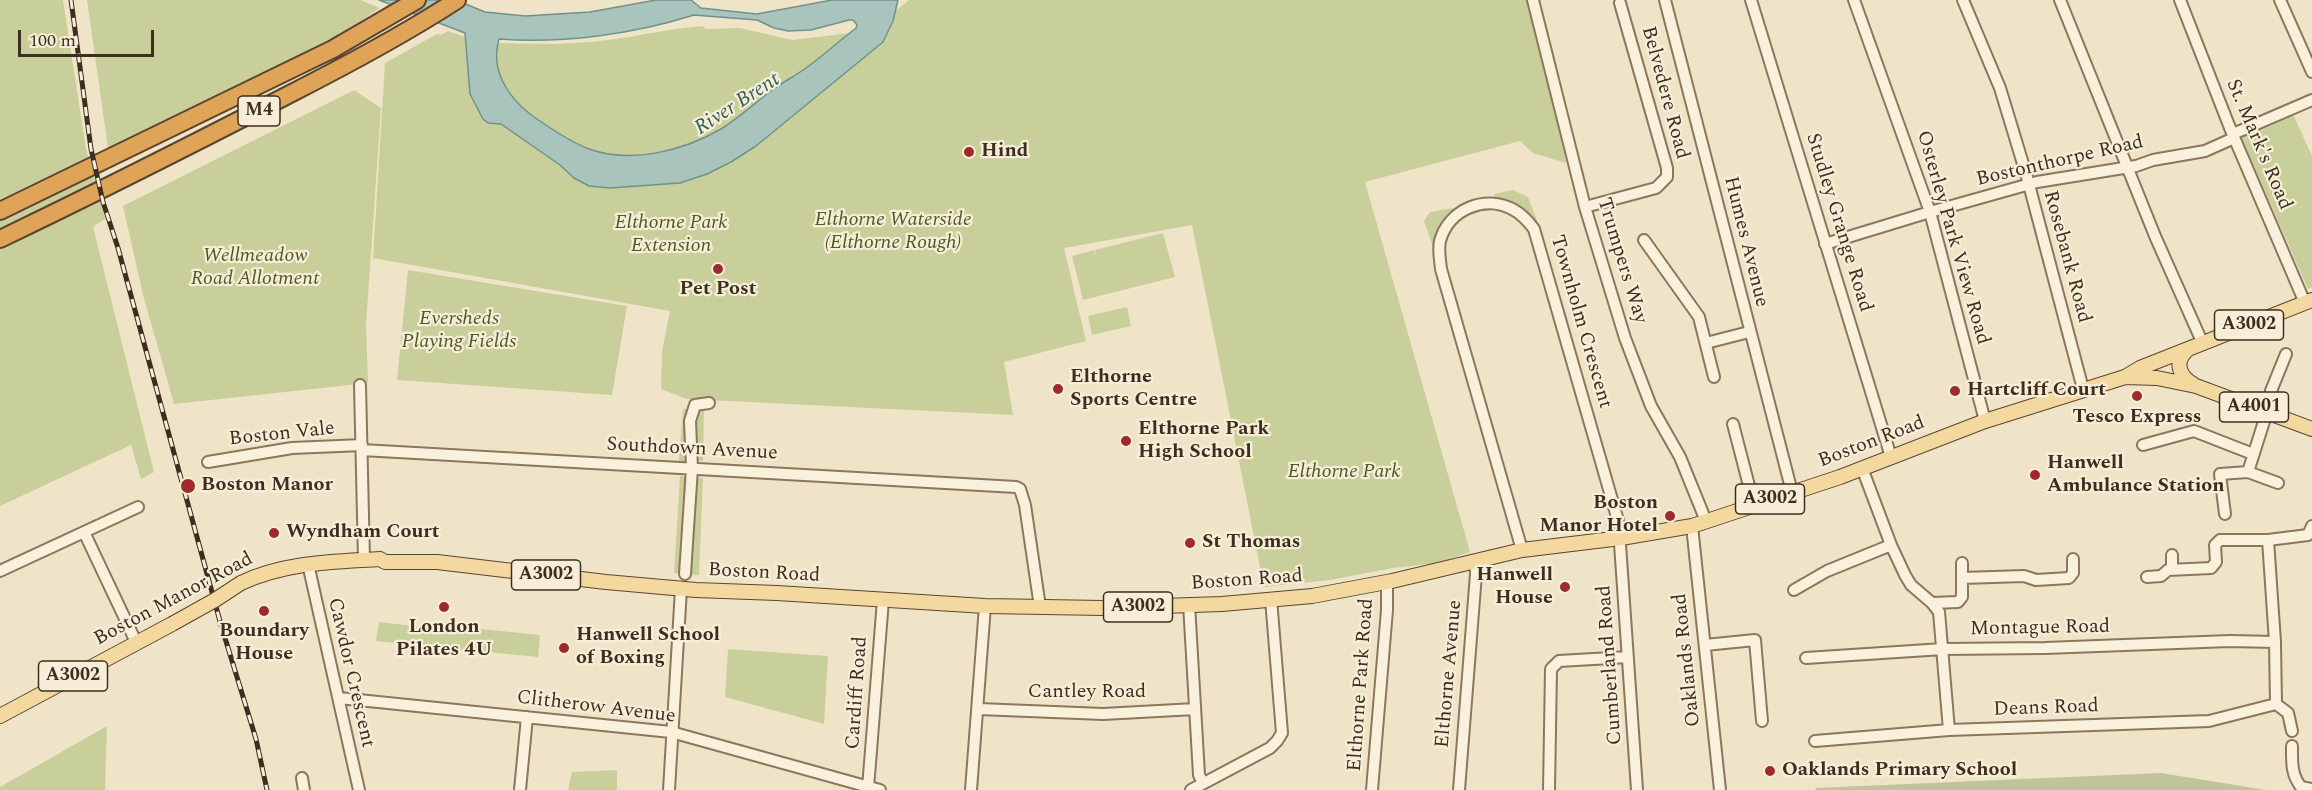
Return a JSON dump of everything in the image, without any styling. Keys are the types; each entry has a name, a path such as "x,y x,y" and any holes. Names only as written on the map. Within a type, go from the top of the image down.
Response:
{"highway":[{"name":"M4","path":"0,211 291,70 417,0"},
{"name":"M4","path":"0,239 202,141 398,37 458,0"}],"main road":[{"name":"A3002","path":"2187,350 2309,301"},
{"name":"Boston Road","path":"308,564 364,560 437,562 681,589 985,606 1103,608 1312,596 1387,582 1522,550 1621,538 1692,526 1862,468 1985,421 2125,377 2140,368 2187,350"},
{"name":"A4001","path":"2187,350 2180,358 2179,369 2186,379 2196,386"},
{"name":"Boston Road","path":"2125,377 2157,378 2196,386 2266,408 2312,429"},
{"name":"Boston Manor Road","path":"0,716 216,600 241,583 275,570 308,564"}],"street":[{"name":"Trumpers Way","path":"1533,0 1585,207 1625,338 1651,406 1680,457 1706,521"},
{"name":"Humes Avenue","path":"1665,0 1792,492"},
{"name":"Studley Grange Road","path":"1751,0 1891,457"},
{"name":"Osterley Park View Road","path":"1854,0 1930,212 1985,421"},
{"name":"Rosebank Road","path":"1963,0 2000,88 2029,185 2083,389"},
{"path":"2060,0 2155,236 2203,344"},
{"name":"St. Mark's Road","path":"2180,0 2234,136 2309,301"},
{"path":"2280,0 2312,72"},
{"name":"Belvedere Road","path":"1585,207 1656,188 1667,177 1667,168 1620,3"},
{"name":"Bostonthorpe Road","path":"1825,244 2037,182 2128,168 2152,160 2205,151 2312,100"},
{"name":"Townholm Crescent","path":"1522,550 1439,255 1440,242 1454,217 1479,203 1495,204 1512,209 1524,216 1534,229 1620,526 1621,538"},
{"path":"1644,240 1699,317 1714,377"},
{"path":"1706,343 1749,332"},
{"path":"2271,391 2286,354"},
{"path":"360,385 364,560"},
{"path":"685,574 692,468 691,413 695,405 708,403"},
{"path":"2248,472 2266,408"},
{"path":"1733,424 1754,505"},
{"path":"2143,445 2194,431 2253,454"},
{"name":"Boston Vale","path":"207,462 292,448 362,448"},
{"name":"Southdown Avenue","path":"362,448 1021,486 1040,607"},
{"path":"1862,468 1891,545 1911,585 1939,612 1942,623 1949,730"},
{"path":"2225,514 2220,474 2248,472 2278,483"},
{"path":"0,570 138,507"},
{"name":"Oaklands Road","path":"1692,526 1720,790"},
{"path":"2147,577 2161,576 2168,570 2211,568 2216,562 2215,545 2220,540 2268,540 2308,535 2312,526"},
{"path":"84,532 136,642"},
{"name":"Cumberland Road","path":"1621,538 1637,790"},
{"path":"2268,540 2275,642 2276,704 2288,713 2292,731"},
{"path":"1794,590 1827,571 1891,545"},
{"path":"2172,555 2172,570"},
{"path":"1962,579 2024,576 2036,580 2069,578 2073,573 2073,559"},
{"name":"Elthorne Avenue","path":"1459,790 1476,574 1475,562"},
{"path":"1932,603 1958,602 1962,597 1962,563"},
{"name":"Cawdor Crescent","path":"308,564 359,790"},
{"name":"Elthorne Park Road","path":"1372,790 1387,610 1387,582"},
{"path":"669,790 681,589"},
{"path":"1191,790 1270,748 1278,741 1282,733 1271,599"},
{"name":"Cardiff Road","path":"874,789 883,600"},
{"path":"1189,604 1199,775 1203,783"},
{"path":"971,790 979,709 985,606"},
{"path":"1705,645 1755,640 1762,722"},
{"name":"Montague Road","path":"1806,658 1943,649 2045,648 2230,641 2275,642"},
{"path":"1549,790 1551,669 1559,661 1628,657"},
{"name":"Clitherow Avenue","path":"339,698 671,732 874,789"},
{"name":"Deans Road","path":"1815,741 1949,730 2209,721 2276,704"},
{"name":"Cantley Road","path":"979,709 1102,714 1195,709"},
{"path":"520,790 527,717"},
{"path":"2292,746 2294,778 2301,787 2312,789"},
{"path":"302,778 304,790"}],"green space":[{"path":"0,0 63,0 86,149 105,219 93,227 154,472 141,479 131,445 0,506"},
{"path":"87,0 360,0 380,8 316,48 282,66 108,148"},
{"name":"Elthorne Waterside (Elthorne Rough)","path":"909,0 1529,0 1566,163 1533,153 1520,141 1365,182 1470,552 1438,563 1393,568 1330,580 1264,587 1192,225 1064,248 1086,341 1004,362 1013,415 687,399 661,389 662,351 670,311 373,258 385,63 437,34 441,35 448,31 465,37 466,40 497,46 498,43 594,42 704,26 705,29 740,28 792,40 850,33 740,115 747,131"},
{"name":"Wellmeadow Road Allotment","path":"354,90 381,108 366,325 368,383 174,404 143,295 123,206"},
{"path":"2293,114 2312,156 2312,287 2308,289 2242,139 2243,136"},
{"path":"1513,190 1528,197 1538,223 1516,203 1494,197 1494,194"},
{"path":"1459,207 1442,226 1434,250 1424,221 1430,212"},
{"path":"1163,233 1175,277 1083,300 1072,256 1094,250 1096,256 1095,250"},
{"name":"Eversheds Playing Fields","path":"408,270 627,306 612,395 397,380"},
{"path":"1127,307 1131,326 1092,335 1088,316"},
{"path":"683,409 704,411 703,461 679,461"},
{"path":"680,476 703,478 699,575 674,573"},
{"path":"379,622 472,633 482,629 540,635 538,657 376,641"},
{"path":"728,649 828,656 824,724 725,697"},
{"path":"107,726 105,790 0,790 0,787"},
{"path":"617,770 617,790 568,790 572,772"},
{"path":"2161,773 2266,790 1816,790 1815,788"}],"water":[{"path":"379,0 456,0 485,12 525,16 590,12 656,0 691,0 701,8 757,14 832,0 898,0 893,21 883,42 756,146 707,174 680,183 610,188 589,186 574,178 560,165 501,124 488,123 483,119 470,94 465,33","holes":["694,15 757,20 774,28 788,31 811,30 849,20 853,20 857,25 813,63 772,90 721,129 690,144 656,153 639,155 605,153 581,146 566,138 530,114 514,99 502,81 497,61 499,39 548,40 598,36 671,22"]}],"tunnel":[{"path":"2266,403 2271,391"}],"railway":[{"path":"71,0 91,149 103,202 118,248 221,625 256,739 267,790"}],"place":[{"name":"Hind","path":"969,152"},
{"name":"Pet Post","path":"718,269"},
{"name":"Elthorne Sports Centre","path":"1058,389"},
{"name":"Hartcliff Court","path":"1955,391"},
{"name":"Tesco Express","path":"2137,396"},
{"name":"Elthorne Park High School","path":"1126,441"},
{"name":"Hanwell Ambulance Station","path":"2035,475"},
{"name":"Boston Manor","path":"188,486"},
{"name":"Boston Manor Hotel","path":"1670,516"},
{"name":"Wyndham Court","path":"274,533"},
{"name":"St Thomas","path":"1190,543"},
{"name":"Hanwell House","path":"1565,587"},
{"name":"London Pilates 4U","path":"444,607"},
{"name":"Boundary House","path":"264,611"},
{"name":"Hanwell School of Boxing","path":"564,648"},
{"name":"Oaklands Primary School","path":"1770,771"}],"water label":[{"name":"River Brent","path":"738,105"}],"park label":[{"name":"Elthorne Park Extension","path":"671,236"},
{"name":"Elthorne Park","path":"1344,473"}]}
